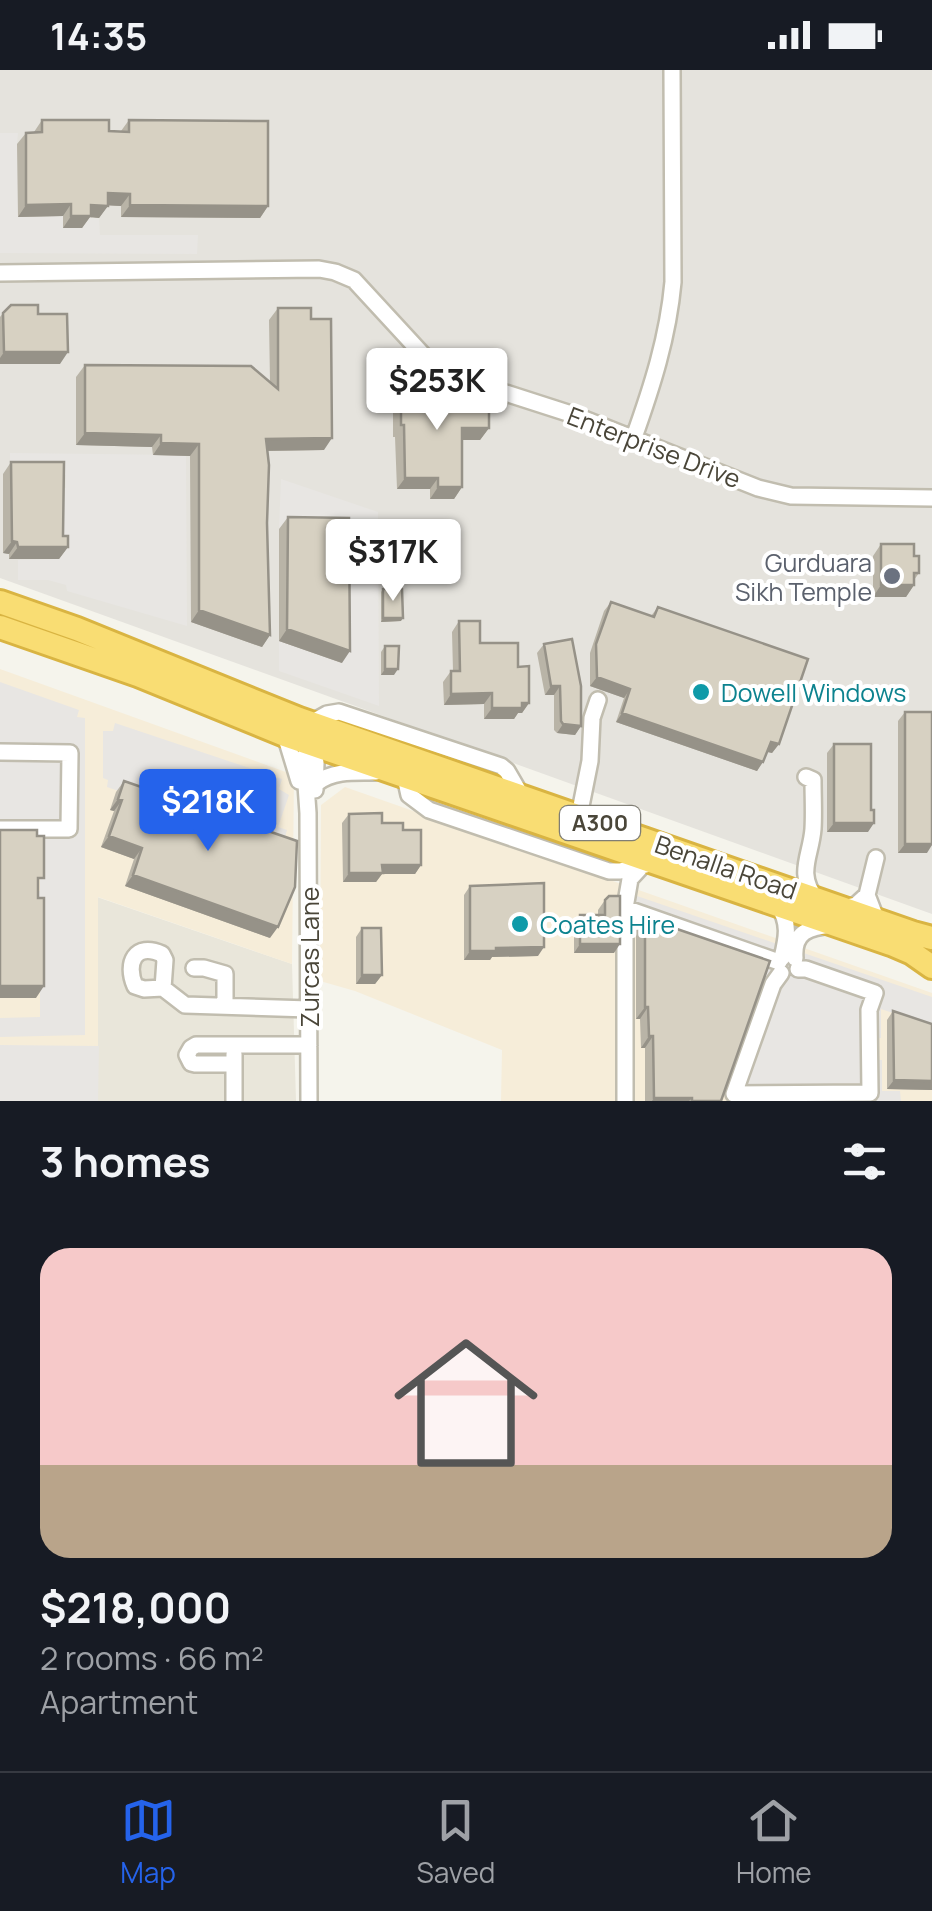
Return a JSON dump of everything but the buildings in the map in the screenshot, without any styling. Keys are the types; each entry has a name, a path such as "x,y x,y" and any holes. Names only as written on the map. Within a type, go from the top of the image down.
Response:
{"highway":[{"name":"Benalla Road","path":"0,602 90,634 315,732 397,774 651,864 777,903 877,921 932,938"},
{"name":"Benalla Road","path":"0,627 138,676 285,735 315,732 521,796 816,899 932,967"},
{"path":"579,816 595,842"}],"street":[{"path":"633,440 656,375 670,316 672,70"},
{"name":"Enterprise Drive","path":"0,272 335,272 354,280 425,357 456,377 574,415 758,488 791,496 932,498"},
{"path":"579,816 590,761 592,718 598,700"},
{"name":"Zurcas Lane","path":"308,813 316,783 315,732"},
{"name":"Zurcas Lane","path":"309,1101 308,813 304,758 315,732"},
{"name":"Zurcas Lane","path":"285,735 308,813"},
{"path":"0,752 70,752 70,829 0,829"},
{"path":"316,783 334,774 397,774"},
{"name":"Benalla Road","path":"397,774 409,794 428,810 609,870 651,864"},
{"path":"806,777 812,780 813,827 805,868 808,889 816,899"},
{"path":"876,858 867,895 877,921"},
{"path":"626,1101 626,908 630,879 651,864"},
{"path":"626,908 787,964 875,993 869,1010 870,1093 734,1094 773,984 787,964 797,937 842,917 867,895"},
{"path":"777,903 788,926 787,964"},
{"path":"194,968 225,974 225,1006"},
{"path":"163,988 185,1005 309,1009"},
{"path":"234,1064 195,1064 187,1055 196,1046 309,1046"},
{"path":"234,1046 234,1100"}],"shaded area":[{"path":"0,70 932,70 932,914 0,578"},
{"path":"0,133 18,133 17,145 63,216 63,228 82,217 99,218 100,235 198,235 197,254 0,253"},
{"path":"10,453 186,455 187,626 67,591 66,585 48,580 18,580 18,560 59,559 59,488 66,488 66,475 10,474"},
{"path":"281,479 378,512 379,706 279,671 279,641 341,663 340,530 279,529"},
{"path":"0,669 294,775 292,964 98,897 98,1101 0,1101"},
{"path":"0,682 79,710 77,717 85,718 85,1035 0,1037 0,1018 40,1017 40,904 31,891 40,891 40,845 0,822"},
{"path":"115,723 282,779 279,789 289,795 278,827 287,830 282,847 107,787 108,780 103,778 103,731 113,731"},
{"path":"345,787 932,993 932,1101 501,1101 502,1050 355,991 320,981 321,805"},
{"path":"637,896 932,997 932,1026 881,1009 881,1038 874,1039 873,1060 882,1060 882,1091 900,1091 901,1101 727,1101 727,1095 722,1093 765,970 627,922"},
{"path":"97,897 292,964 296,1101 98,1101"},
{"path":"0,1045 99,1046 98,1101 0,1101"}],"place":[{"name":"Gurduara Sikh Temple","path":"892,576"},
{"name":"Dowell Windows","path":"701,692"},
{"name":"Coates Hire","path":"520,924"}]}
